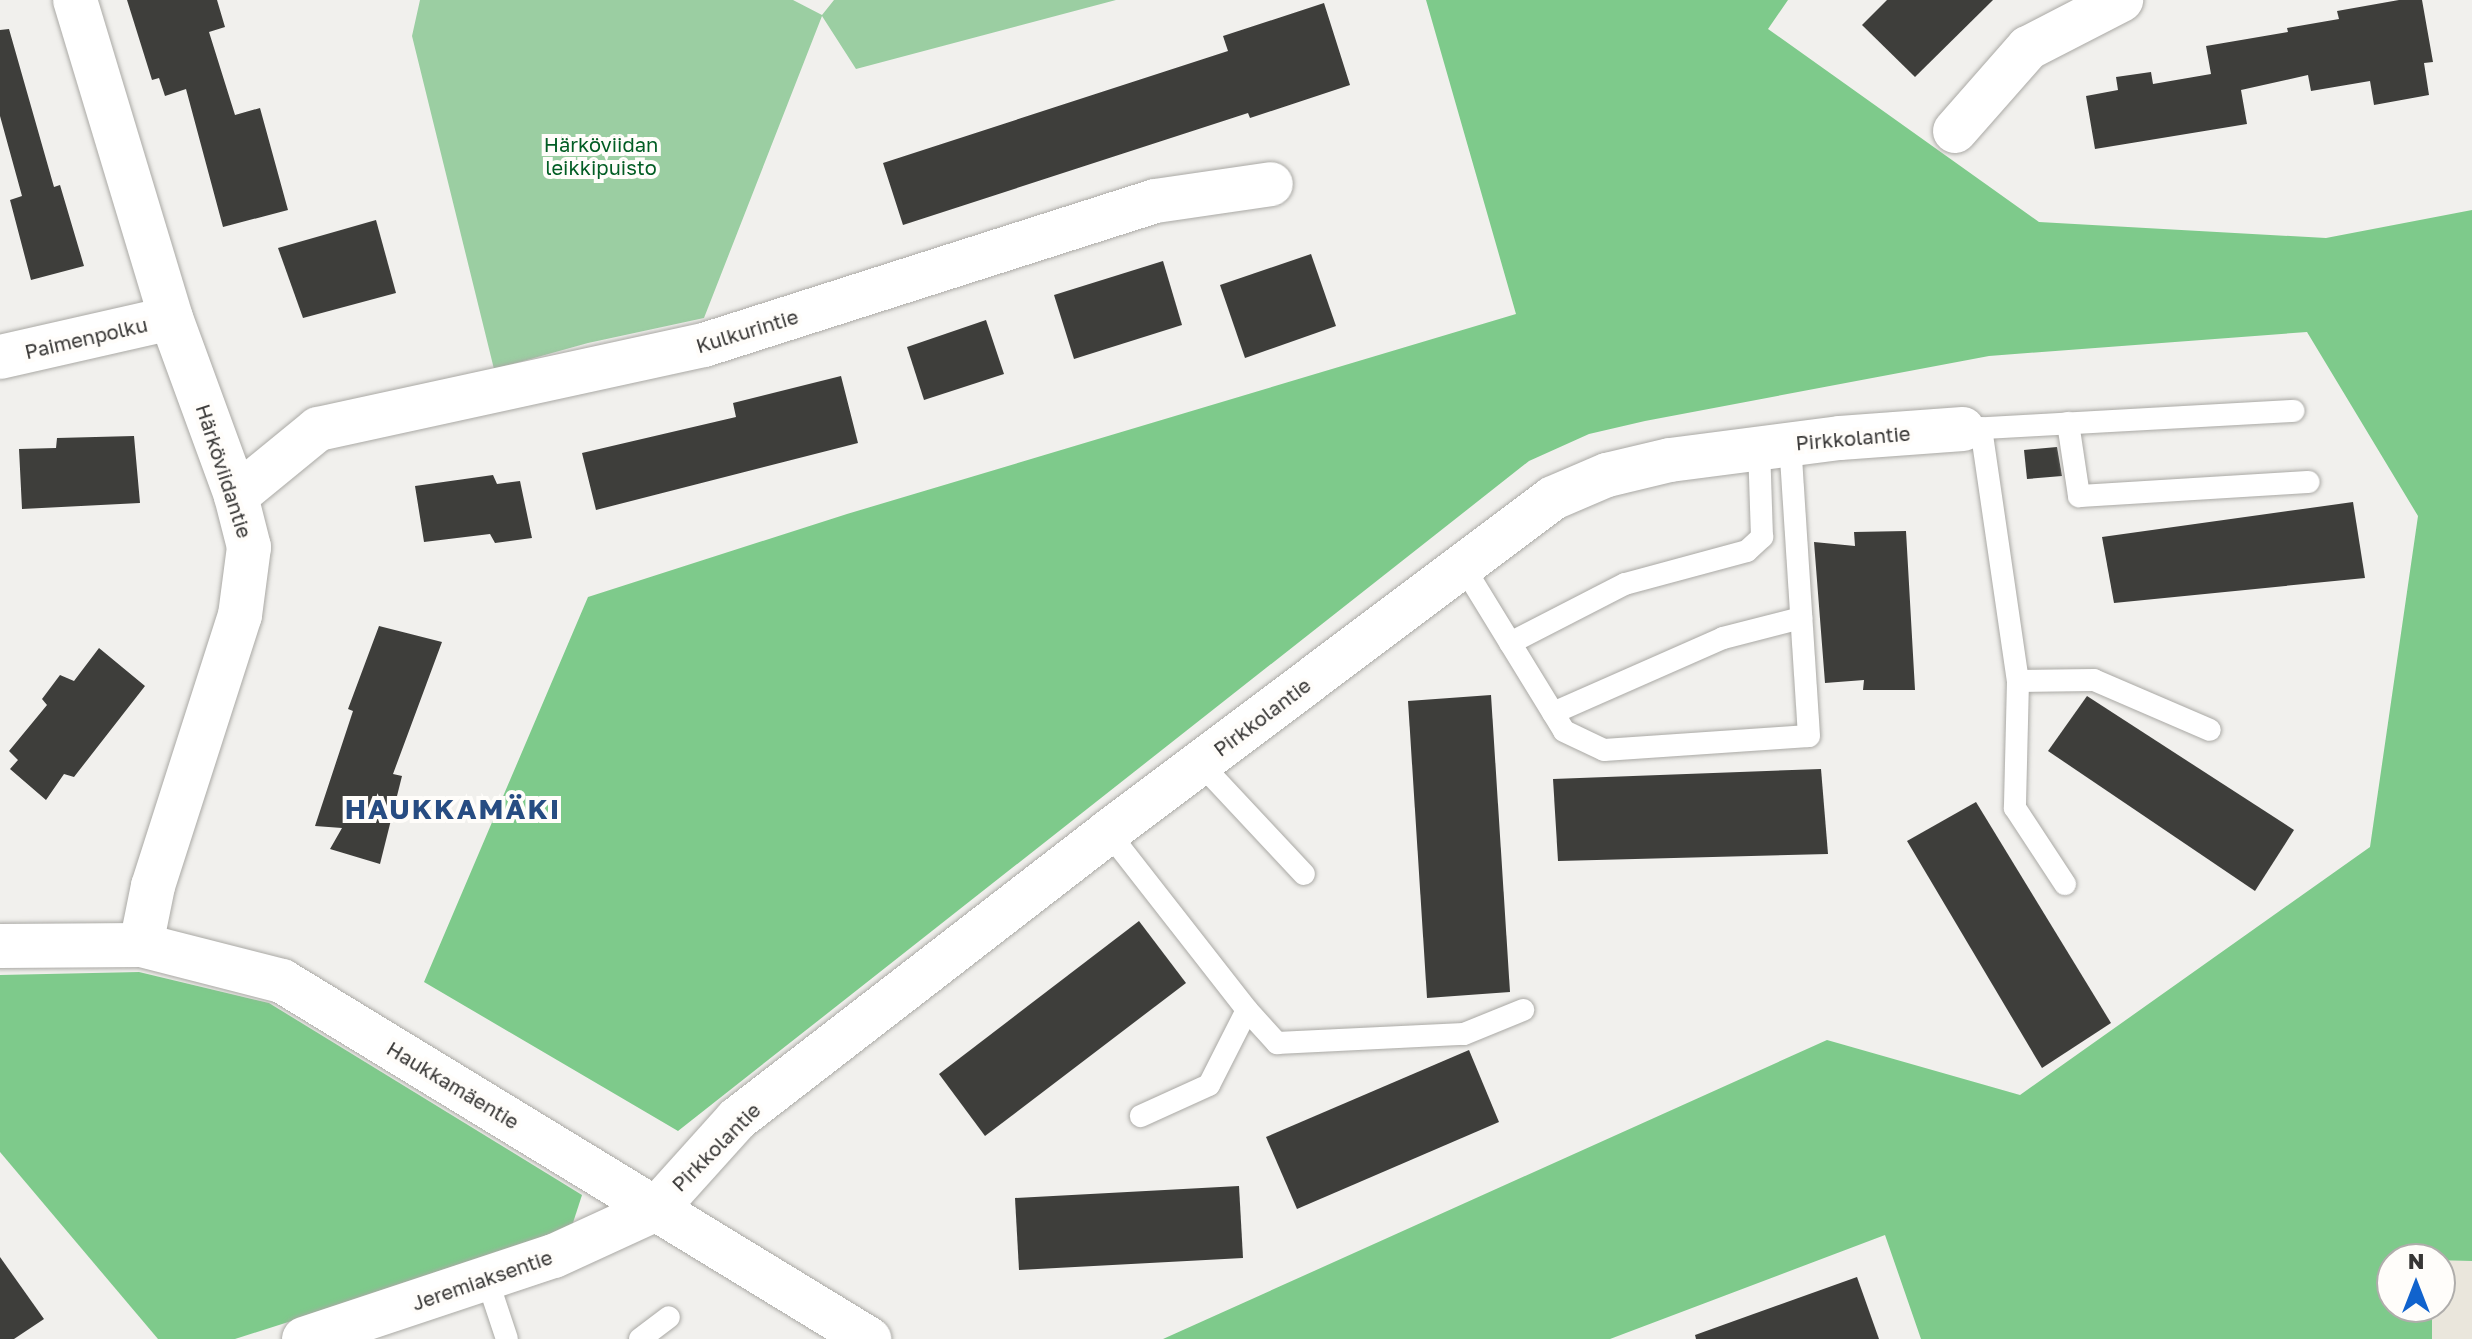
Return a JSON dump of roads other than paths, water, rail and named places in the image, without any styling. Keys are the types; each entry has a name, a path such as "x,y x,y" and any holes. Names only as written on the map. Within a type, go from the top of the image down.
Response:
{"street":[{"name":"Härköviidantie","path":"75,0 171,318 236,496 249,547 240,615 153,886 141,945"},
{"path":"1955,131 2028,48 2121,0"},
{"name":"Kulkurintie","path":"236,496 318,429 704,345 1155,201 1271,184"},
{"name":"Paimenpolku","path":"0,357 171,318"},
{"name":"Pirkkolantie","path":"656,1209 737,1119 1108,832 1553,498 1607,475 1670,460 1775,446 1972,428"},
{"name":"Haukkamäentie","path":"0,946 141,945 282,981 869,1339"},
{"name":"Jeremiaksentie","path":"304,1339 554,1256 656,1209"}],"lane":[{"path":"2065,884 2015,808 2018,681 1972,428 2294,411"},
{"path":"2068,423 2079,496 2309,482"},
{"path":"1463,566 1564,731 1604,750 1809,736 1801,618 1775,446"},
{"path":"1510,643 1625,584 1747,551 1762,537 1775,446"},
{"path":"1553,713 1723,638 1801,618"},
{"path":"2018,681 2094,680 2210,730"},
{"path":"1200,763 1304,874"},
{"path":"1108,832 1247,1010 1277,1043 1464,1034 1523,1010"},
{"path":"1141,1116 1209,1085 1247,1010"},
{"path":"487,1279 507,1339"},
{"path":"640,1339 669,1317"}],"district":[{"name":"HAUKKAMÄKI","path":"453,809"}],"park label":[{"name":"Härköviidan leikkipuisto","path":"601,156"}]}
